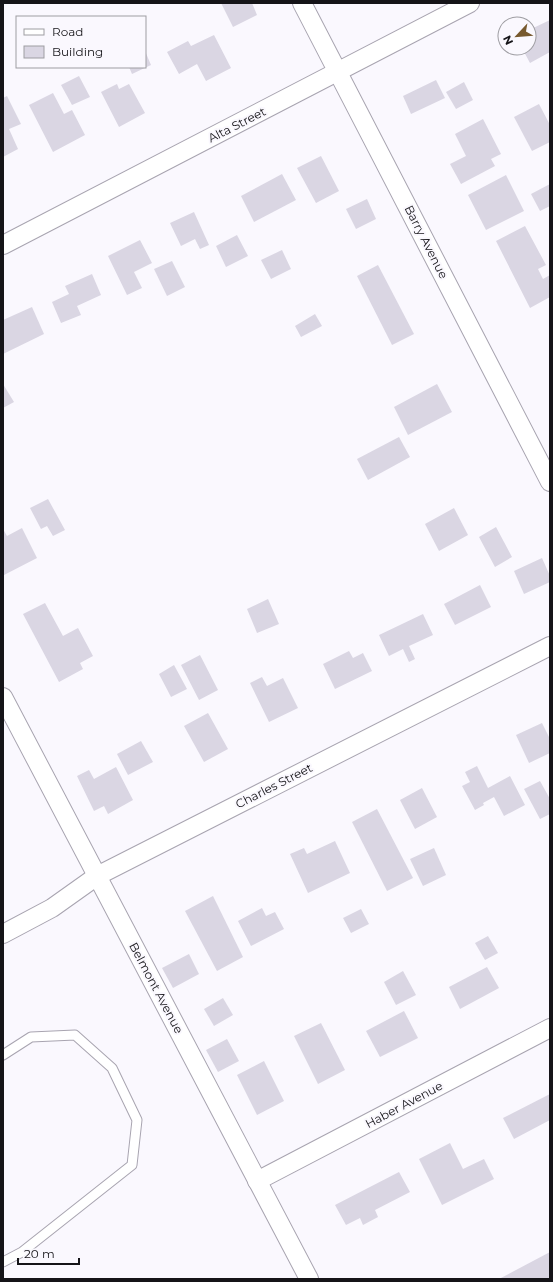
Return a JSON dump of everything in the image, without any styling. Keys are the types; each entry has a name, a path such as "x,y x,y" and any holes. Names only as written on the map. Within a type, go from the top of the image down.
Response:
{"street":[{"name":"Barry Avenue","path":"302,3 550,482"},
{"name":"Alta Street","path":"3,245 338,73 470,3"},
{"name":"Charles Street","path":"3,934 52,908 97,876 550,646"},
{"name":"Belmont Avenue","path":"3,697 309,1279"},
{"name":"Haber Avenue","path":"258,1181 550,1028"}],"lane":[{"path":"3,1055 31,1037 75,1036 112,1068 137,1120 132,1165 22,1252 3,1262"}],"building":[{"path":"221,3 252,3 257,15 233,27"},
{"path":"550,20 550,52 530,63 526,56 537,56 537,26"},
{"path":"214,35 231,68 206,81 197,64 179,74 167,52 188,41 191,46"},
{"path":"146,53 151,65 146,67"},
{"path":"129,68 145,68 132,74"},
{"path":"79,76 90,97 72,105 61,85"},
{"path":"436,80 445,98 411,114 403,96"},
{"path":"464,82 473,100 456,109 446,92"},
{"path":"117,84 119,89 129,84 145,113 119,127 101,92"},
{"path":"53,93 64,114 72,110 85,135 53,152 29,105"},
{"path":"7,96 21,124 9,129 18,149 3,157 3,98"},
{"path":"539,104 550,125 550,142 532,151 514,117"},
{"path":"483,119 501,154 491,159 495,166 461,184 450,164 466,156 455,134"},
{"path":"321,156 339,191 316,203 297,168"},
{"path":"282,174 296,200 254,222 241,196"},
{"path":"506,175 524,211 486,230 468,195"},
{"path":"550,184 550,206 540,211 531,194"},
{"path":"367,199 376,219 356,229 346,209"},
{"path":"194,212 209,245 200,249 195,239 181,246 170,223"},
{"path":"525,226 546,265 538,269 543,279 550,275 550,297 530,308 496,241"},
{"path":"237,235 248,256 226,267 216,246"},
{"path":"140,240 152,263 134,272 142,288 127,295 108,256"},
{"path":"282,250 291,269 271,279 261,260"},
{"path":"172,261 185,287 167,296 154,269"},
{"path":"378,265 414,334 392,345 357,276"},
{"path":"92,274 101,295 77,306 81,315 61,323 52,302 69,294 65,286"},
{"path":"32,307 44,334 3,354 3,320"},
{"path":"315,314 322,326 301,337 295,326"},
{"path":"3,384 14,402 3,408"},
{"path":"437,384 452,412 408,435 394,407"},
{"path":"399,437 410,457 368,480 357,459"},
{"path":"48,499 65,530 53,536 47,526 41,529 30,508"},
{"path":"454,508 468,535 439,551 425,524"},
{"path":"496,527 512,557 495,567 479,537"},
{"path":"22,528 37,558 4,575 3,529 7,536"},
{"path":"542,558 550,576 550,582 524,594 514,571"},
{"path":"480,585 491,607 455,625 444,604"},
{"path":"268,599 279,624 257,633 247,609"},
{"path":"45,603 63,636 78,628 93,656 80,663 83,669 59,682 23,614"},
{"path":"423,614 433,635 409,646 415,659 409,662 403,649 389,656 379,635"},
{"path":"349,651 353,658 363,653 372,671 335,689 323,664"},
{"path":"200,655 218,690 199,700 181,665"},
{"path":"174,665 187,689 171,697 159,674"},
{"path":"262,677 267,686 283,678 298,708 269,722 250,683"},
{"path":"208,713 228,749 204,762 184,726"},
{"path":"542,723 550,739 550,753 529,763 516,735"},
{"path":"141,741 153,762 128,775 117,754"},
{"path":"477,766 488,788 510,776 525,805 504,816 494,797 483,803 484,805 475,810 462,786 470,782 465,772"},
{"path":"116,767 133,800 108,814 104,806 94,811 77,776 89,770 94,779"},
{"path":"540,781 550,799 550,814 540,819 524,789"},
{"path":"422,788 437,817 415,829 400,800"},
{"path":"377,809 413,878 387,891 352,822"},
{"path":"335,841 350,873 308,893 290,854 304,848 307,854"},
{"path":"434,848 446,875 423,886 410,859"},
{"path":"213,896 243,957 217,971 185,911"},
{"path":"262,908 266,916 275,912 284,929 251,946 238,921"},
{"path":"361,909 369,924 351,933 343,918"},
{"path":"488,936 498,953 485,960 475,943"},
{"path":"189,954 199,974 173,988 162,968"},
{"path":"487,967 499,988 460,1009 449,987"},
{"path":"403,971 416,995 396,1005 384,982"},
{"path":"223,998 233,1015 214,1026 204,1009"},
{"path":"404,1011 418,1038 380,1057 366,1031"},
{"path":"321,1023 345,1070 318,1084 294,1036"},
{"path":"227,1039 239,1061 218,1072 206,1050"},
{"path":"264,1061 284,1101 257,1115 237,1075"},
{"path":"550,1094 550,1120 514,1139 503,1118"},
{"path":"450,1143 463,1169 484,1159 494,1179 442,1205 419,1159"},
{"path":"399,1172 410,1192 375,1210 378,1217 363,1225 360,1218 346,1225 335,1205"},
{"path":"550,1252 550,1279 499,1279"}]}
